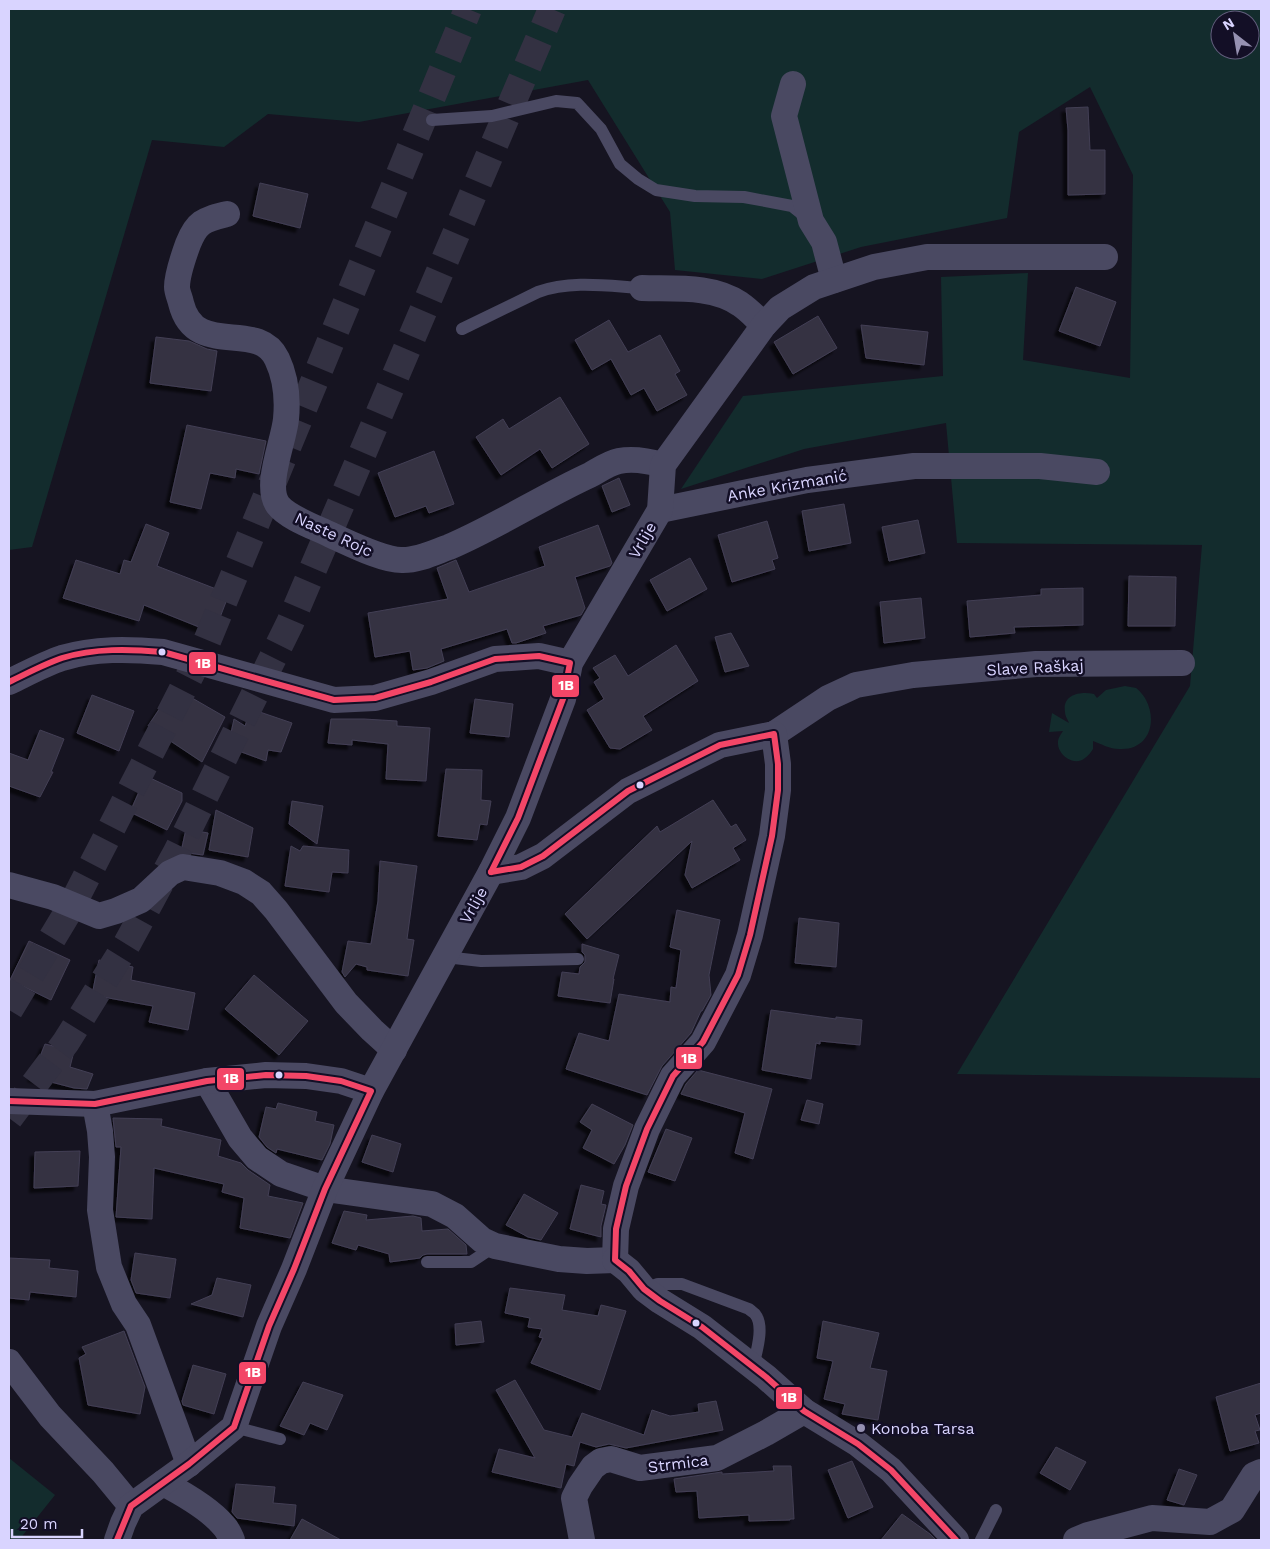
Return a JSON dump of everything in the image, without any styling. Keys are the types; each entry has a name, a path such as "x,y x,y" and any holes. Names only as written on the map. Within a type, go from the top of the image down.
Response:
{"street":[{"path":"793,84 784,116 811,221 824,242 834,280"},
{"name":"Naste Rojc","path":"227,214 210,218 194,230 183,257 177,287 184,313 193,326 207,334 248,339 266,345 276,356 284,375 286,418 274,470 273,490 278,505 295,518 385,557 402,560 417,558 469,538 566,486 619,461 644,460 663,465"},
{"path":"663,465 764,325 780,308 814,287 874,267 927,257 1105,257"},
{"path":"642,288 708,291 725,296 740,304 764,325"},
{"name":"Vrlije","path":"234,1427 270,1326 325,1190 371,1091 491,872 518,818 563,699 570,663 660,510 663,465"},
{"name":"Anke Krizmanić","path":"660,510 806,480 914,466 1040,466 1097,472"},
{"path":"9,682 62,658 102,650 134,649 162,652 334,700 375,698 431,682 495,659 539,656 570,663"},
{"name":"Slave Raškaj","path":"491,872 521,867 543,856 628,791 720,745 774,734 828,698 856,685 913,675 1036,664 1182,664"},
{"path":"615,1260 616,1229 626,1186 647,1129 674,1076 702,1042 738,975 750,935 772,836 778,790 778,764 774,734"},
{"path":"9,885 53,897 99,916 141,900 170,872 183,867 220,873 244,882 261,893 346,1003 394,1050"},
{"path":"9,1101 95,1104 206,1081 266,1074 306,1076 341,1081 371,1091"},
{"path":"206,1081 240,1138 257,1158 281,1174 325,1190 432,1204 455,1216 482,1240 495,1246 560,1259 587,1262 615,1260 629,1271 644,1289 702,1327 752,1366 804,1411 858,1444 891,1470 956,1540"},
{"path":"95,1104 102,1157 100,1210 109,1267 124,1304 138,1325 189,1464"},
{"path":"9,1362 50,1416 103,1472 131,1506"},
{"name":"Strmica","path":"582,1540 574,1498 593,1467 601,1461 611,1459 640,1468 717,1458 804,1411"},
{"path":"117,1540 131,1506 189,1464 234,1427"},
{"path":"1076,1540 1152,1518 1210,1522 1232,1510 1254,1475 1261,1472"},
{"path":"163,1483 182,1493 207,1511 225,1526 232,1540"}],"lane":[{"path":"432,120 492,116 556,101 576,103 601,129 620,164 638,179 656,190 695,196 744,197 792,206 811,221"},
{"path":"462,329 538,292 551,288 568,285 642,288"},
{"path":"445,957 481,961 578,959"},
{"path":"427,1262 471,1262 495,1246"},
{"path":"644,1289 658,1284 682,1284 749,1309 756,1315 760,1329 758,1346 752,1366"},
{"path":"234,1427 280,1439"},
{"path":"981,1540 996,1510"}],"green space":[{"path":"9,9 1261,9 1261,1078 957,1074 1190,686 1202,545 957,543 946,423 804,449 681,489 743,396 943,376 941,277 1028,273 1023,360 1130,378 1133,175 1090,87 1019,132 1007,218 861,247 762,279 675,270 670,212 588,80 359,122 268,114 224,147 152,140 32,547 9,550"},
{"path":"1125,686 1136,688 1145,698 1149,709 1150,726 1148,734 1143,740 1129,748 1119,749 1093,741 1093,749 1087,756 1076,761 1063,755 1058,747 1058,742 1063,731 1049,732 1052,713 1069,723 1065,715 1065,706 1069,698 1084,693 1094,694 1097,698 1106,690"},
{"path":"9,1458 55,1495 19,1540 9,1540"}],"building":[{"path":"1088,107 1090,150 1105,150 1105,194 1068,195 1066,108"},
{"path":"260,183 308,194 300,228 253,216"},
{"path":"1076,287 1116,302 1100,346 1059,331"},
{"path":"818,316 837,348 793,374 774,342"},
{"path":"609,320 628,352 660,335 680,371 675,374 687,395 657,411 644,388 631,395 611,359 592,370 575,340"},
{"path":"861,325 928,332 924,365 866,358"},
{"path":"156,337 189,341 217,351 211,391 150,383"},
{"path":"560,397 589,444 552,468 540,449 501,475 476,437 503,419 509,429"},
{"path":"187,425 266,441 259,474 236,469 235,478 210,473 201,509 170,502"},
{"path":"434,451 454,504 429,513 426,506 395,517 378,473"},
{"path":"619,478 630,505 612,512 602,486"},
{"path":"844,504 851,543 809,551 802,511"},
{"path":"918,520 925,553 889,561 882,527"},
{"path":"767,521 778,558 772,560 775,569 732,582 718,535"},
{"path":"146,524 169,533 157,566 229,594 214,633 144,605 139,621 63,598 76,560 120,574 124,560 131,562"},
{"path":"598,525 612,563 610,566 575,577 585,608 581,615 543,626 546,633 516,643 512,643 507,629 441,649 444,661 427,668 413,670 410,651 375,657 368,613 448,599 437,568 456,560 469,592 545,566 539,547"},
{"path":"690,558 707,589 667,611 650,580"},
{"path":"1129,576 1176,577 1175,626 1128,626"},
{"path":"1083,588 1083,625 1014,627 1015,633 970,637 967,601 1041,595 1041,589"},
{"path":"921,598 925,638 884,643 880,602"},
{"path":"731,633 749,666 725,672 715,637"},
{"path":"676,645 698,681 643,716 652,730 620,749 610,748 587,710 604,699 594,682 600,678 593,668 615,655 628,676"},
{"path":"180,691 225,717 202,762 148,726 170,693 177,696"},
{"path":"92,695 134,711 119,751 77,733"},
{"path":"475,699 513,704 509,737 470,733"},
{"path":"251,709 292,723 281,752 268,750 266,761 228,747 234,719 245,726"},
{"path":"331,719 397,721 397,726 430,728 426,781 386,779 388,744 352,740 352,745 328,743"},
{"path":"40,730 64,739 51,772 53,772 40,797 9,786 9,753 28,760"},
{"path":"446,769 482,770 481,800 491,801 487,825 480,824 477,840 438,836"},
{"path":"146,776 182,793 182,801 167,830 130,812"},
{"path":"713,800 731,827 736,824 746,840 733,848 740,860 692,888 685,875 692,841 587,939 565,914 657,826 660,832"},
{"path":"292,801 323,806 317,844 289,824"},
{"path":"216,810 253,828 248,857 209,850"},
{"path":"186,829 208,833 203,855 181,852"},
{"path":"291,846 300,851 303,846 349,850 348,873 332,872 329,892 285,886"},
{"path":"380,861 417,866 407,939 414,940 408,976 367,970 367,967 356,964 345,977 342,972 348,941 371,944 378,901"},
{"path":"677,910 720,920 709,975 711,995 691,1033 662,1066 647,1095 566,1069 579,1033 609,1041 619,994 670,1002 671,987 676,988 681,950 670,947"},
{"path":"799,918 839,923 836,967 795,963"},
{"path":"29,941 70,960 51,1000 10,980"},
{"path":"582,944 619,955 610,1003 558,996 562,972 579,974 580,967 585,962"},
{"path":"99,960 133,967 131,980 195,993 188,1030 149,1022 153,1006 92,995"},
{"path":"254,975 308,1021 279,1055 225,1009"},
{"path":"771,1010 836,1019 836,1017 862,1020 860,1045 820,1041 820,1044 816,1043 811,1079 762,1070"},
{"path":"45,1044 74,1051 70,1067 93,1074 87,1089 74,1088 32,1077"},
{"path":"698,1070 772,1089 753,1159 735,1153 745,1113 681,1094 686,1084"},
{"path":"807,1100 823,1104 819,1124 801,1120"},
{"path":"278,1103 317,1112 315,1121 334,1125 330,1144 322,1160 277,1149 276,1153 267,1147 259,1137 266,1107 276,1109"},
{"path":"592,1104 633,1125 625,1145 614,1164 583,1148 592,1130 580,1122"},
{"path":"113,1118 162,1119 161,1126 221,1140 218,1156 241,1163 270,1185 268,1196 303,1203 290,1238 240,1228 244,1198 222,1192 224,1184 154,1168 152,1219 116,1217 121,1147 116,1147"},
{"path":"666,1129 692,1138 675,1181 648,1172"},
{"path":"372,1135 401,1144 393,1172 362,1162"},
{"path":"80,1151 78,1186 34,1188 35,1152"},
{"path":"581,1185 604,1191 601,1204 606,1205 601,1226 601,1237 570,1229"},
{"path":"524,1194 558,1213 541,1240 528,1237 506,1225"},
{"path":"344,1211 367,1215 366,1220 413,1216 421,1218 422,1231 448,1229 466,1245 467,1254 427,1254 420,1258 390,1262 389,1254 358,1245 356,1250 332,1243"},
{"path":"135,1253 176,1259 170,1298 136,1293 131,1280"},
{"path":"9,1258 50,1260 49,1268 78,1271 76,1297 30,1292 29,1300 9,1298"},
{"path":"217,1278 251,1285 243,1317 191,1304 212,1295"},
{"path":"510,1288 565,1295 562,1310 598,1316 601,1305 626,1311 600,1390 531,1363 543,1338 539,1337 542,1329 528,1327 530,1318 505,1313"},
{"path":"481,1321 484,1342 456,1345 455,1324"},
{"path":"823,1321 879,1333 870,1368 887,1371 878,1420 842,1414 845,1404 824,1399 833,1361 817,1358"},
{"path":"124,1331 145,1387 140,1414 88,1405 79,1358 86,1354 82,1347"},
{"path":"193,1365 226,1374 214,1414 183,1405 182,1401"},
{"path":"515,1380 544,1430 572,1437 582,1413 644,1435 652,1410 670,1416 699,1412 698,1404 716,1401 723,1430 626,1448 609,1444 596,1447 580,1442 574,1466 566,1464 561,1488 492,1472 499,1449 535,1458 496,1390"},
{"path":"303,1382 343,1395 327,1430 310,1423 304,1435 280,1426"},
{"path":"1261,1383 1261,1413 1255,1415 1260,1430 1255,1431 1259,1443 1230,1451 1216,1397"},
{"path":"1056,1447 1086,1462 1070,1490 1040,1473"},
{"path":"852,1461 873,1507 848,1518 828,1470"},
{"path":"773,1466 791,1466 794,1519 749,1521 749,1515 699,1518 697,1491 676,1492 674,1479 722,1472 722,1474 774,1471"},
{"path":"1179,1469 1197,1475 1184,1505 1167,1500"},
{"path":"236,1484 275,1487 273,1503 296,1505 294,1526 237,1518 232,1512"},
{"path":"902,1514 930,1534 936,1540 881,1540"},
{"path":"302,1519 341,1540 290,1540"}],"tunnel":[{"path":"9,1010 71,907 205,646 468,9"},
{"path":"9,1118 66,1042 128,942 177,852 290,623 552,9"}],"transit line":[{"name":"1B","path":"9,682 49,663 74,655 99,651 138,650 163,652 334,700 375,698 431,682 495,659 539,656 570,663 563,699 518,818 491,872"},
{"name":"1B","path":"491,872 521,867 543,856 628,791 720,745 774,734 778,764 778,790 772,836 750,935 738,975 703,1042 673,1076 647,1129 626,1186 616,1229 615,1260 629,1271 644,1289 702,1327 766,1377 804,1411 858,1444 891,1470 956,1540"},
{"name":"1B","path":"9,1101 95,1104 207,1081 266,1075 306,1076 341,1081 371,1091 325,1189 294,1269 269,1326 234,1427 189,1464 131,1506 117,1540"}],"place":[{"name":"Konoba Tarsa","path":"861,1428"}]}
